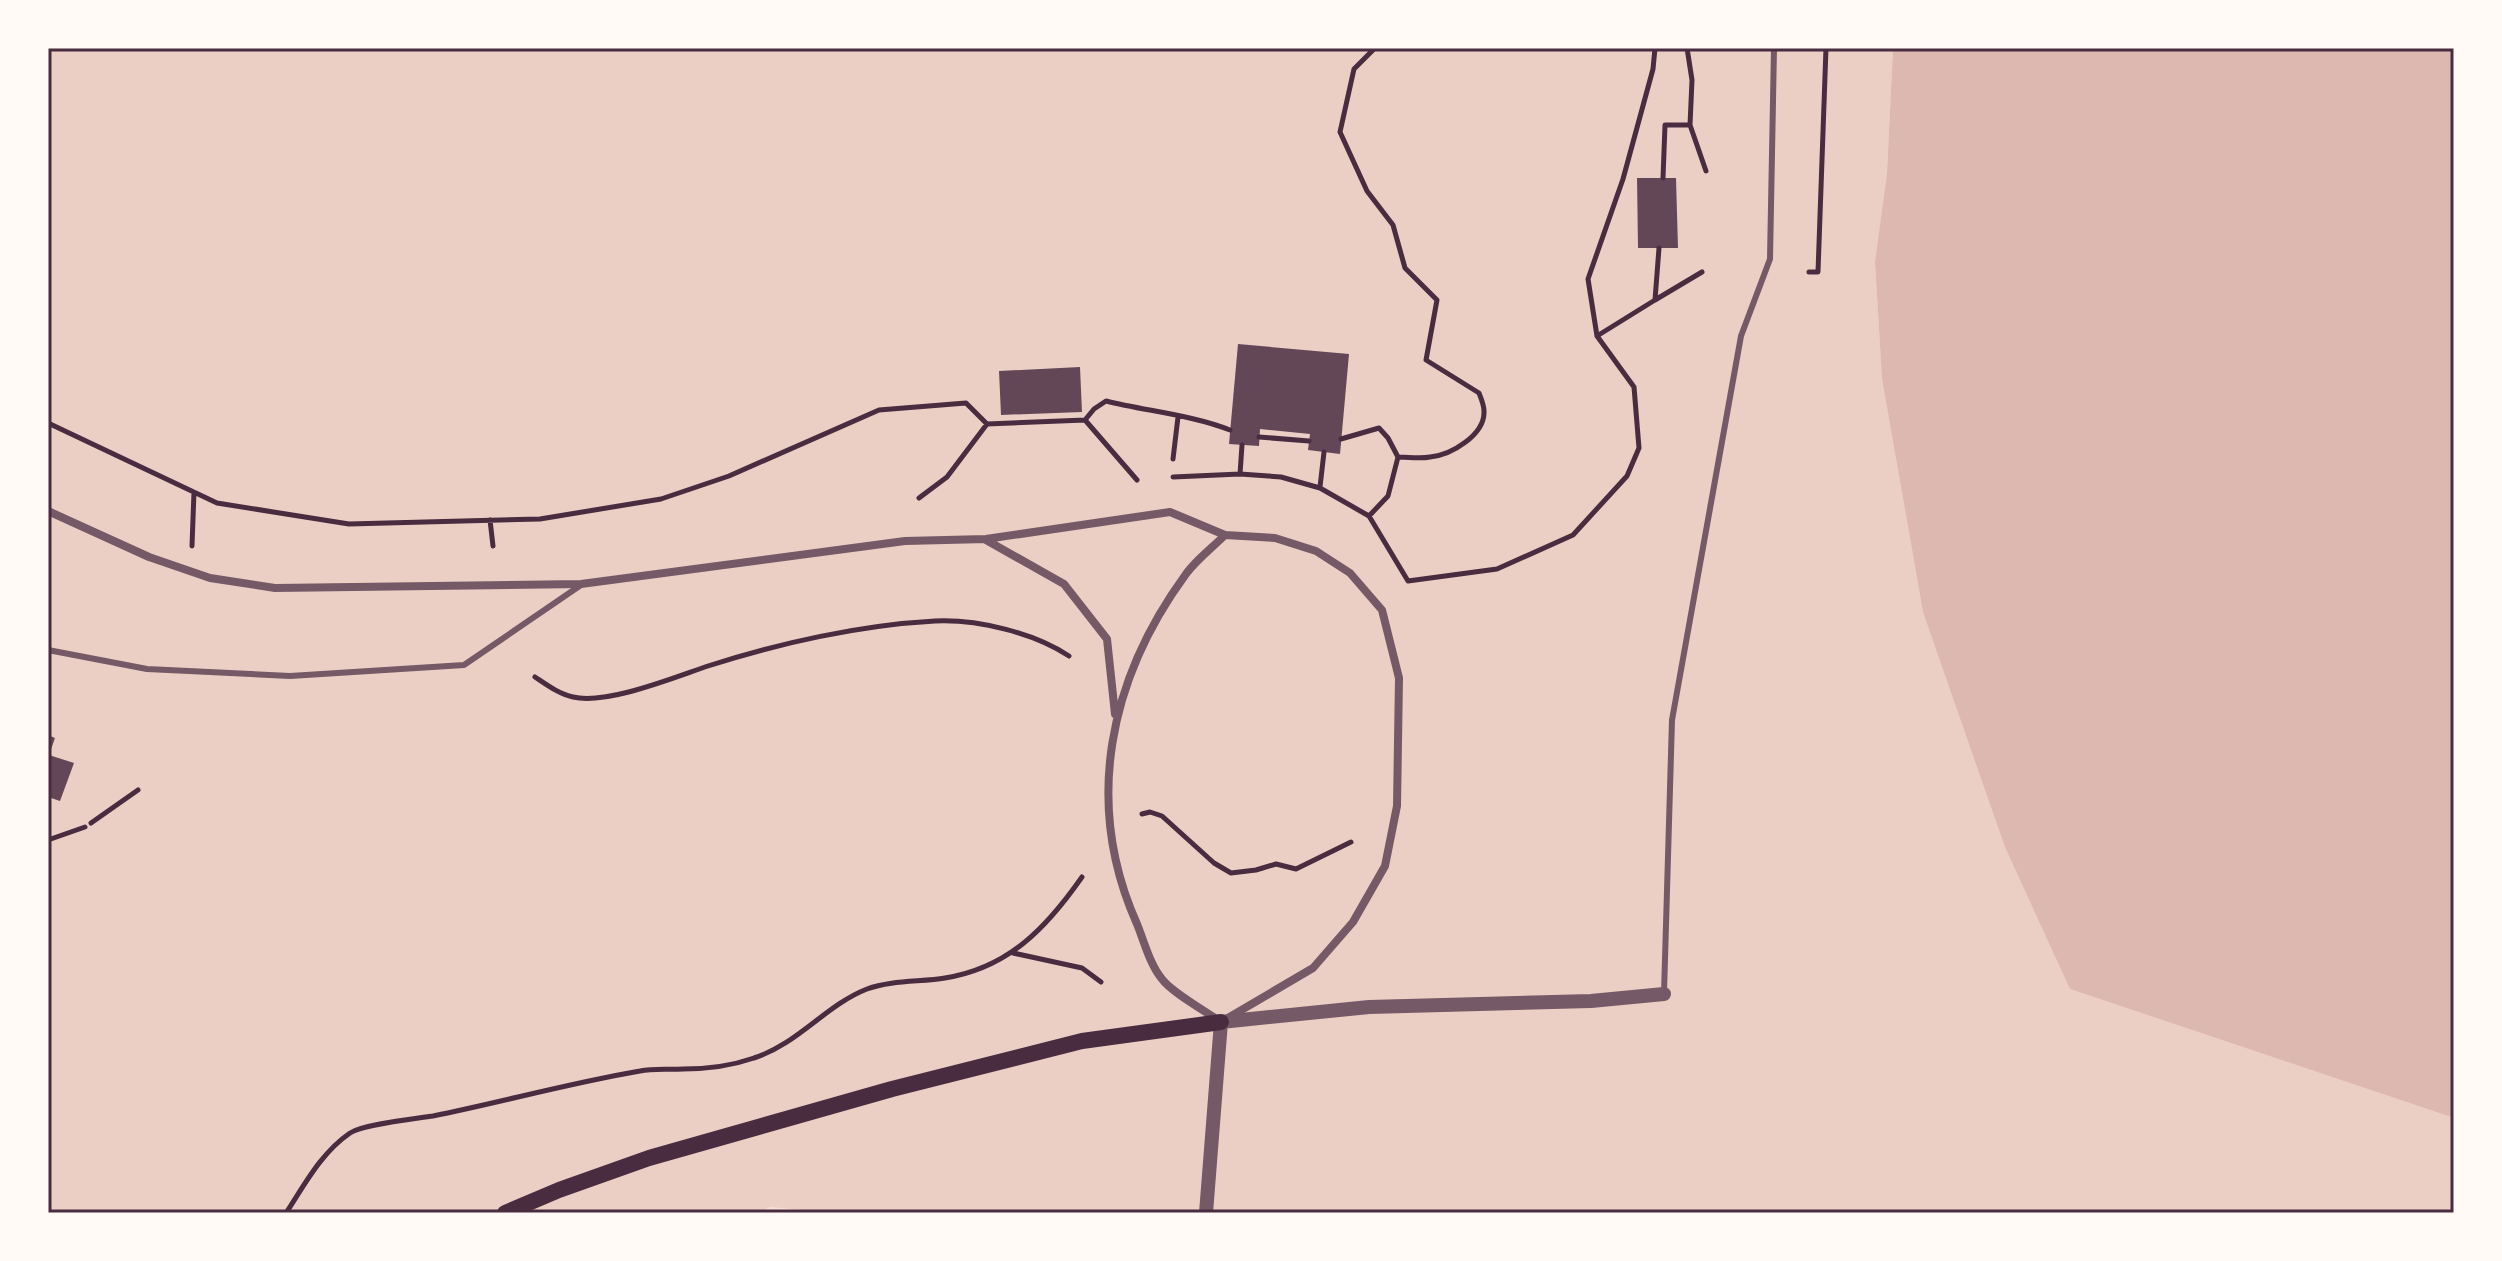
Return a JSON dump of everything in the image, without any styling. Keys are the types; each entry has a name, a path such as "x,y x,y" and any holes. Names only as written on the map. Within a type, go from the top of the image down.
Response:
{"main road":[{"path":"505,1213 649,1158 892,1089 1082,1041 1221,1022"}],"street":[{"path":"48,511 149,557 210,578 275,588 581,584 905,541 986,539 1170,512 1225,535 1275,538 1316,551 1350,573 1382,610 1399,678 1397,806 1385,866 1353,922 1313,968 1221,1022"},
{"path":"1225,535 1187,572 1137,656 1115,717 1107,773 1110,831 1123,893 1162,980 1221,1022 1369,1007 1591,1001 1664,994"},
{"path":"986,539 1064,584 1107,639 1115,717"},
{"path":"1206,1213 1221,1022"}],"lane":[{"path":"1664,994 1672,720 1741,336 1770,259 1774,48"},
{"path":"48,650 147,669 290,676 464,665 581,584"}],"path":[{"path":"1269,48 1297,48"},
{"path":"1375,48 1354,69 1340,132 1367,191 1393,225 1405,268 1437,300 1426,360 1479,393 1484,411 1472,437 1453,450 1431,457 1398,457"},
{"path":"1173,477 1240,474 1281,477 1320,488 1369,516 1408,581 1497,569 1573,535 1627,476 1639,448 1634,387 1597,336 1588,279 1623,179 1653,69 1655,48"},
{"path":"1687,48 1692,80 1690,125 1706,171"},
{"path":"1809,272 1818,272 1826,48"},
{"path":"1663,178 1665,125 1690,125"},
{"path":"1655,300 1659,248"},
{"path":"1597,336 1702,272"},
{"path":"48,423 217,503 349,524 540,519 661,499 729,476 879,410 966,403 987,424 1085,420 1106,401 1215,424 1230,430"},
{"path":"1173,459 1178,417"},
{"path":"1085,420 1137,480"},
{"path":"919,498 947,477 987,424"},
{"path":"1341,439 1379,428 1398,457 1388,496 1369,516"},
{"path":"1259,437 1309,441"},
{"path":"1240,474 1242,445"},
{"path":"1320,488 1324,452"},
{"path":"191,571 194,492"},
{"path":"490,520 493,546"},
{"path":"535,677 575,698 611,695 650,686 755,652 828,636 937,621 1022,634 1052,644 1069,656"},
{"path":"48,840 88,825 138,790"},
{"path":"1142,814 1150,812 1162,816 1214,863 1231,873 1276,864 1296,869 1351,842"},
{"path":"286,1213 313,1170 332,1147 354,1131 645,1070 707,1068 754,1058 775,1050 811,1027 848,997 871,987 949,978 1013,953 1042,927 1082,877"},
{"path":"1013,953 1082,968 1101,982"}],"shaded area":[{"path":"48,48 1893,48 1887,173 1875,263 1882,379 1923,612 2070,989 2454,1118 2454,1213 834,1213 770,1207 758,1213 48,1213"},
{"path":"1893,48 2454,48 2454,1118 2070,989 2005,847 1923,612 1882,379 1875,262 1887,173"}],"building":[{"path":"1637,178 1676,178 1678,248 1638,248"},
{"path":"1238,344 1349,354 1340,454 1308,450 1310,434 1260,429 1259,446 1229,444"},
{"path":"1080,367 1082,412 1001,415 999,371"},
{"path":"48,735 55,738 49,755 74,763 60,801 48,797"}]}
